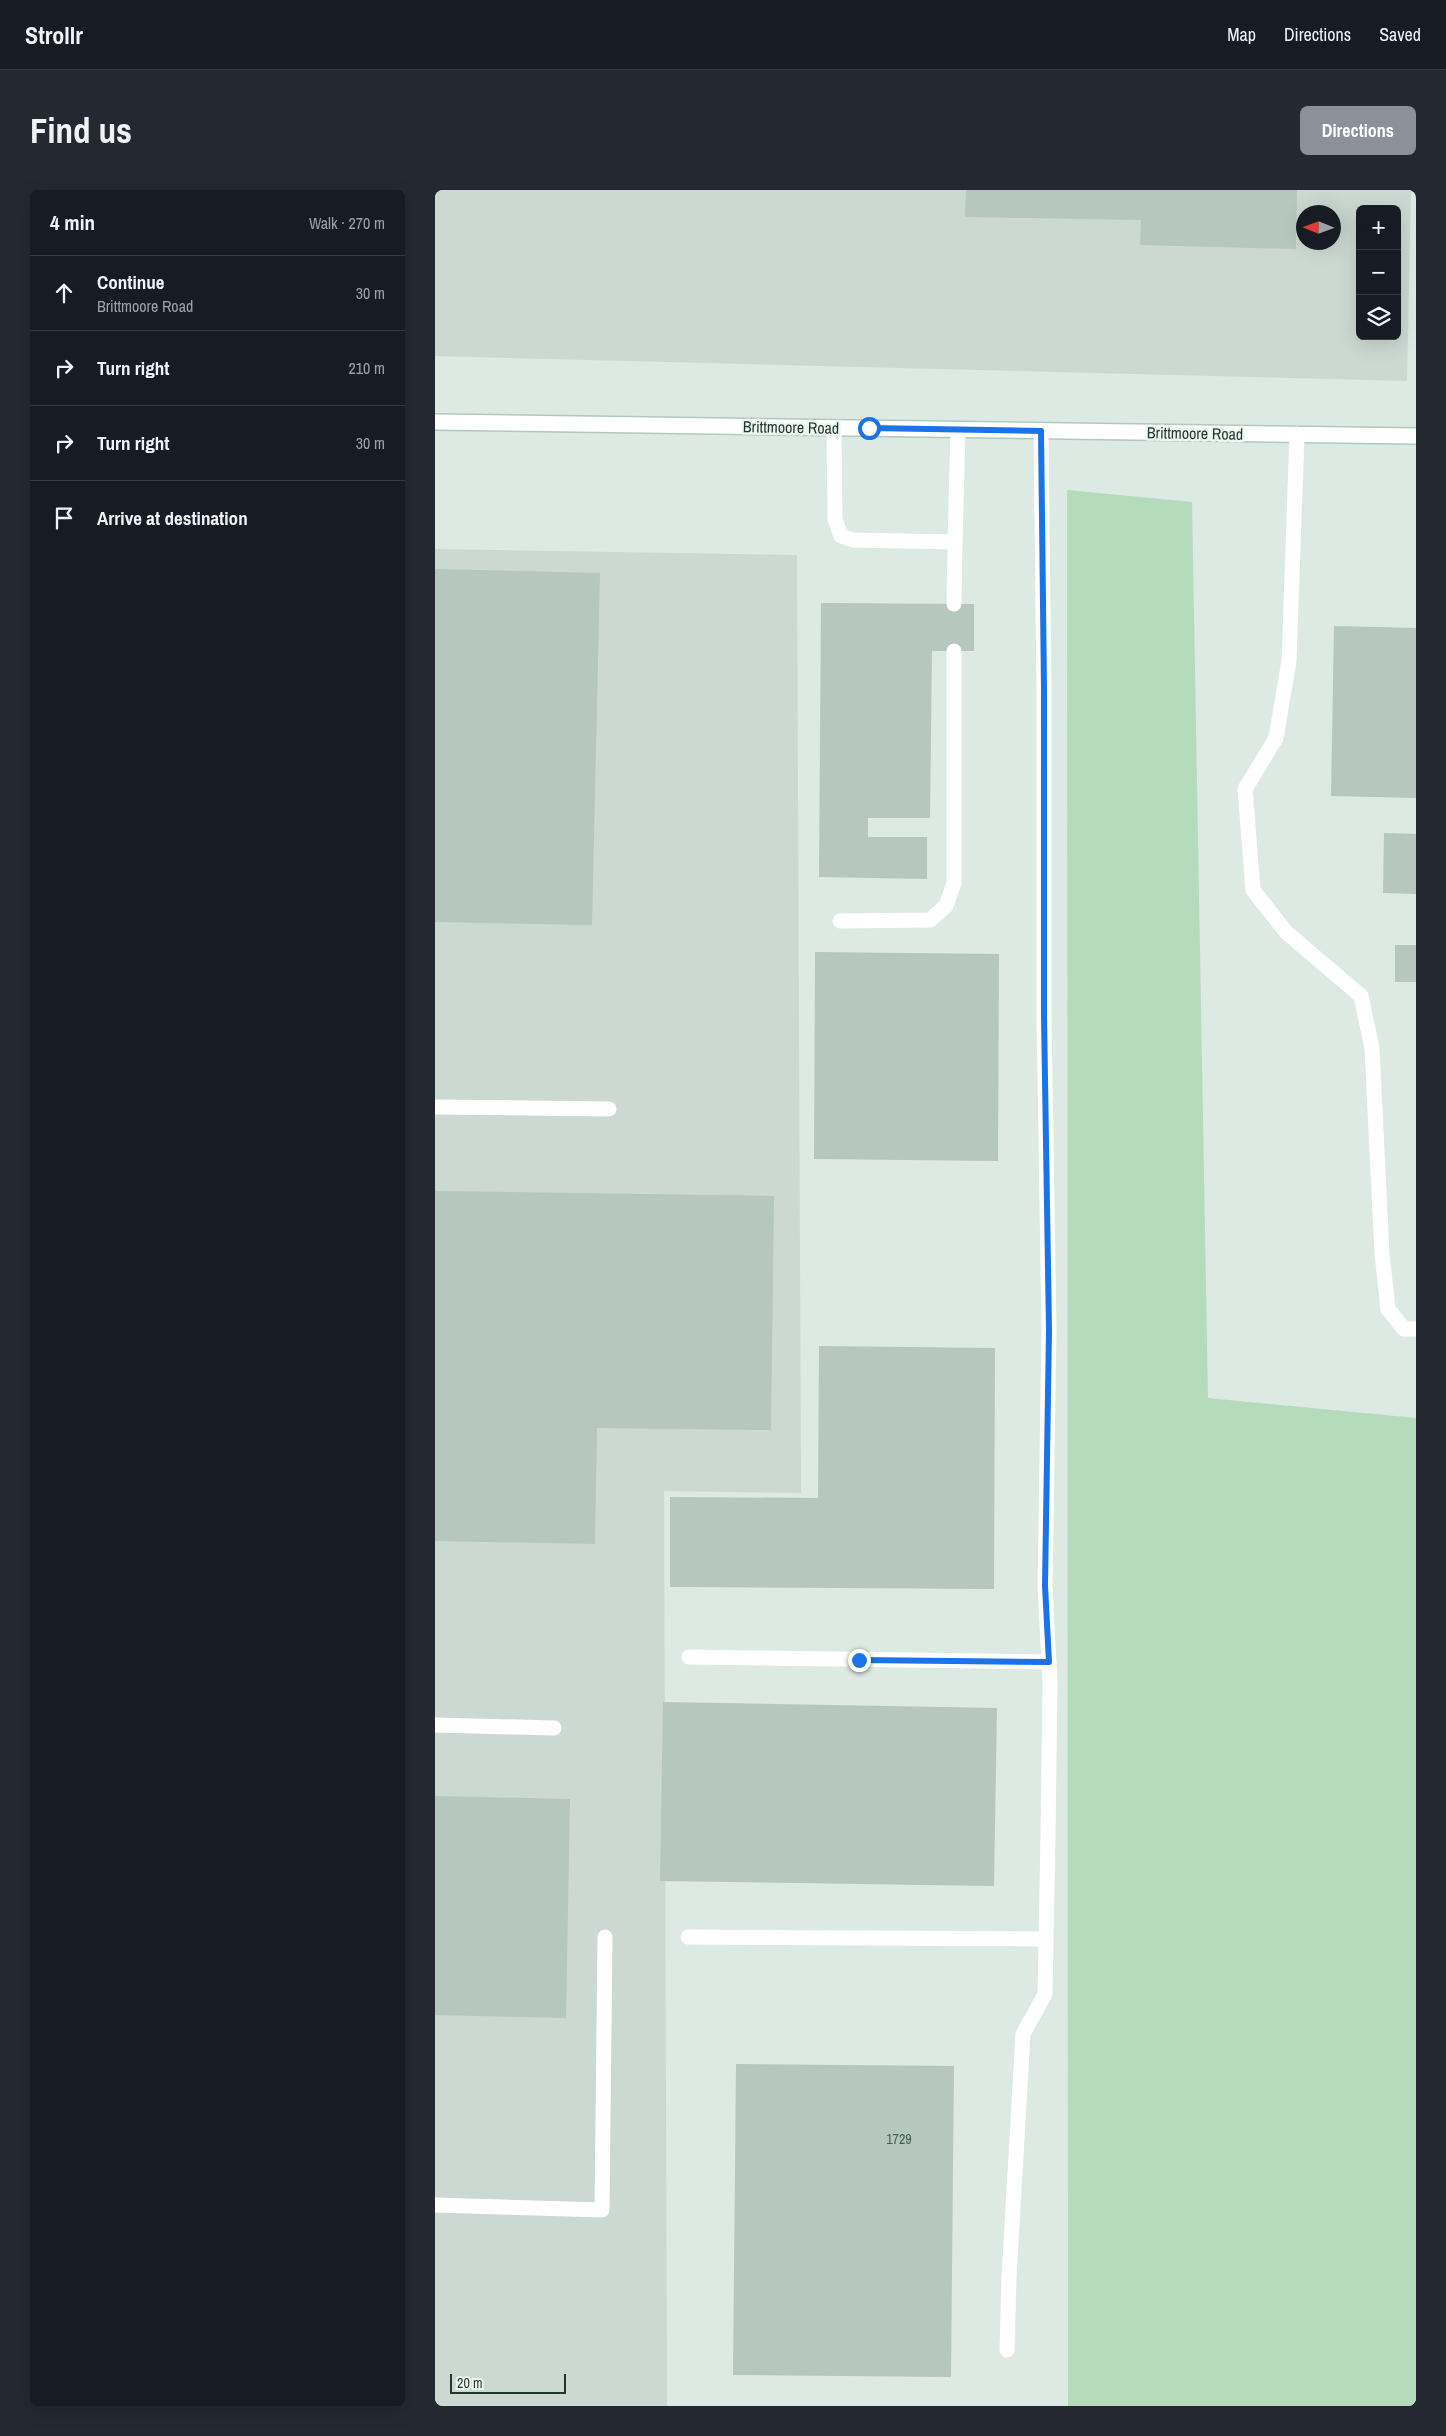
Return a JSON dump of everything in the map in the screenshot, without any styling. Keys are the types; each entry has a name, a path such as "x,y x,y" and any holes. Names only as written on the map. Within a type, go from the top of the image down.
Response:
{"main road":[{"name":"Brittmoore Road","path":"435,422 1416,436"},
{"path":"834,428 835,519 841,536 853,540 955,542"},
{"path":"954,604 958,430"},
{"path":"1007,2350 1009,2277 1023,2034 1045,1994 1046,1939 1049,1662 1045,1586 1049,1330 1044,1016 1044,690 1041,431"},
{"path":"1297,434 1289,661 1276,738 1245,789 1253,890 1286,932 1361,996 1373,1048 1382,1254 1388,1309 1403,1329 1416,1329"},
{"path":"840,921 930,920 946,906 953,882 954,651"},
{"path":"435,1107 609,1109"},
{"path":"689,1657 1049,1662"},
{"path":"435,1725 554,1728"},
{"path":"435,2205 602,2210 605,1937"},
{"path":"688,1937 1046,1939"}],"shaded area":[{"path":"435,190 1411,190 1407,381 435,356"},
{"path":"435,549 797,555 801,1493 664,1491 667,2406 435,2406"}],"green space":[{"path":"1067,490 1192,502 1208,1398 1416,1418 1416,2406 1068,2406"}],"building":[{"path":"966,190 1297,190 1296,249 1140,245 1141,220 965,217"},
{"path":"435,569 600,573 592,925 435,922"},
{"path":"821,603 974,604 974,651 932,651 930,818 868,818 868,837 927,837 927,879 819,877"},
{"path":"1334,626 1416,628 1416,798 1331,796"},
{"path":"1384,833 1416,834 1416,894 1383,893"},
{"path":"1395,945 1416,945 1416,982 1395,982"},
{"path":"815,952 999,954 998,1161 814,1159"},
{"path":"435,1191 774,1196 771,1430 597,1428 595,1544 435,1541"},
{"path":"819,1346 995,1348 994,1589 670,1587 670,1497 818,1498"},
{"path":"663,1702 997,1708 994,1886 660,1881"},
{"path":"435,1796 570,1799 566,2018 435,2015"},
{"path":"736,2064 954,2066 951,2377 733,2375"}],"route":[{"path":"859,1660 1049,1662 1045,1586 1049,1330 1044,1016 1044,690 1041,431 869,428"}]}
